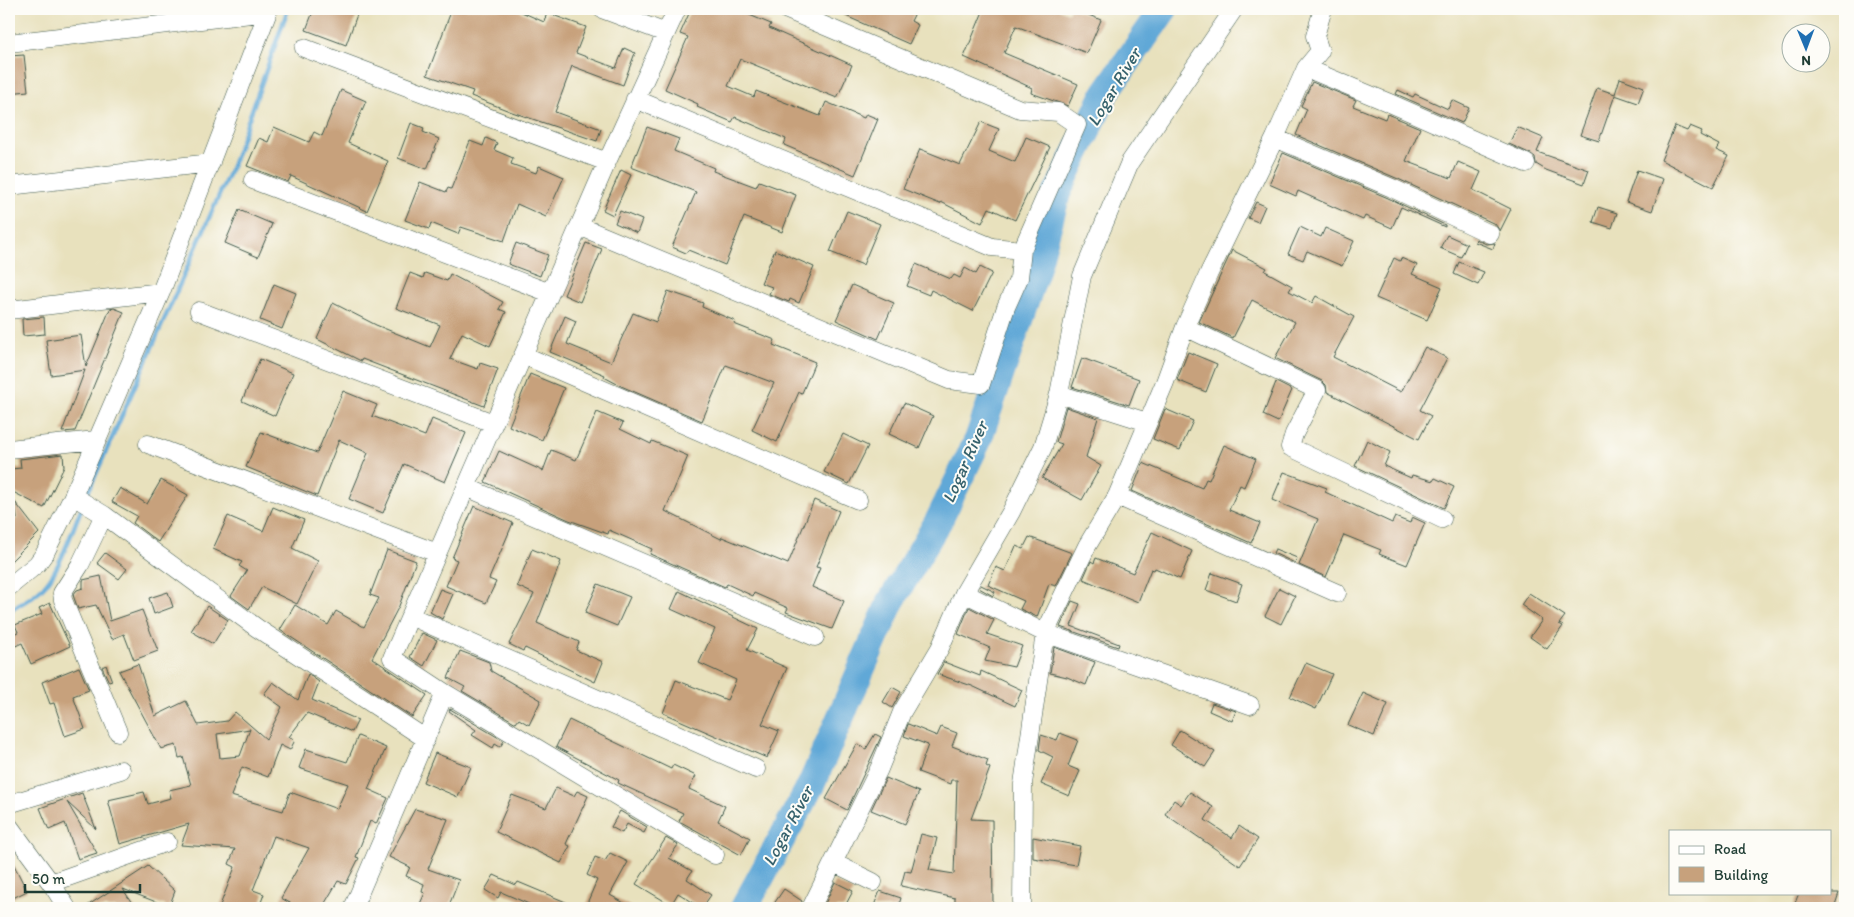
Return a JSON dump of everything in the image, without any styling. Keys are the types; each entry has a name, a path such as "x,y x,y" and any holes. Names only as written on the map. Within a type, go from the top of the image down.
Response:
{"street":[{"path":"602,9 666,33"},
{"path":"677,9 635,98 392,658 445,693 715,855"},
{"path":"579,226 949,380 981,384 1006,307 1019,278 1022,250 1076,125 1058,112 1020,109 785,9"},
{"path":"811,908 879,769 902,712 940,648 964,593 1034,469 1043,447 1059,394 1082,276 1130,162 1234,9"},
{"path":"1022,908 1023,784 1045,634 1087,546 1117,496 1165,382 1185,326 1275,138 1306,68 1320,50 1315,36 1323,9"},
{"path":"9,42 269,10 161,292 96,440 77,499 46,553 37,564 9,588"},
{"path":"304,48 607,162"},
{"path":"1306,68 1526,163"},
{"path":"635,98 992,246 1022,250"},
{"path":"1275,138 1392,188 1490,234"},
{"path":"9,186 211,163"},
{"path":"252,180 550,293"},
{"path":"9,310 161,292"},
{"path":"199,311 494,424"},
{"path":"1185,326 1317,390 1294,434 1290,447 1442,519"},
{"path":"523,355 858,500"},
{"path":"1059,394 1147,422"},
{"path":"9,449 96,440"},
{"path":"148,444 437,553"},
{"path":"466,487 815,637"},
{"path":"1117,496 1337,593"},
{"path":"77,499 104,515 257,628 426,739"},
{"path":"104,515 80,565 62,593 63,600 118,732"},
{"path":"964,593 1045,634 1250,705"},
{"path":"410,616 756,769"},
{"path":"353,908 445,693"},
{"path":"9,804 121,770"},
{"path":"9,826 52,883 67,908"},
{"path":"52,883 166,842"},
{"path":"834,863 873,882"}],"building":[{"path":"314,9 359,9 346,45 306,30"},
{"path":"452,9 515,9 544,22 547,13 586,27 576,53 616,68 624,48 635,53 623,85 572,66 555,112 601,129 597,141 512,112 471,96 473,91 427,75"},
{"path":"691,9 735,9 771,24 769,28 852,65 837,98 740,59 728,86 754,97 756,91 820,116 826,102 864,118 866,114 878,119 855,175 784,145 786,139 735,117 732,122 697,107 698,104 665,89 688,37 680,34"},
{"path":"830,9 917,9 911,21 918,25 909,44"},
{"path":"984,9 1059,9 1068,13 1070,9 1074,9 1101,20 1087,53 1016,26 1004,53 1078,84 1068,106 1031,93 1032,88 964,57"},
{"path":"24,55 28,91 9,93 9,56"},
{"path":"1620,78 1644,87 1638,103 1615,95 1599,141 1580,135 1597,88 1615,94"},
{"path":"1312,82 1356,100 1353,106 1385,119 1387,114 1420,128 1406,161 1451,178 1458,162 1481,172 1473,190 1511,209 1500,231 1495,224 1396,178 1296,135 1307,109 1301,106"},
{"path":"341,90 366,101 348,143 388,161 367,211 291,176 288,182 247,166 259,138 268,142 274,127 309,142 314,132 322,136"},
{"path":"1398,90 1413,97 1415,94 1448,109 1452,100 1469,108 1462,123 1396,94"},
{"path":"981,122 999,129 989,151 1015,162 1026,137 1050,147 1015,220 989,208 982,223 941,202 940,204 903,189 920,149 960,165"},
{"path":"411,123 424,128 423,132 439,139 427,169 398,158"},
{"path":"1675,126 1687,131 1690,126 1702,131 1700,135 1719,145 1716,150 1729,156 1713,187 1661,160"},
{"path":"647,127 679,139 674,151 714,168 713,171 756,187 759,181 796,195 782,232 744,217 725,265 688,250 686,253 672,247 696,192 631,167"},
{"path":"1517,127 1543,138 1537,152 1589,170 1584,184 1546,170 1536,164 1535,157 1531,154 1509,144"},
{"path":"486,138 497,143 494,150 513,158 511,164 536,173 539,166 564,177 546,217 517,204 504,241 461,227 458,234 431,223 429,229 405,220 420,182 446,192 448,188 451,189 470,141 483,146"},
{"path":"1283,153 1388,198 1445,225 1445,227 1401,207 1392,228 1365,216 1363,220 1298,191 1296,196 1269,184"},
{"path":"621,170 631,175 613,215 603,210"},
{"path":"1637,170 1663,179 1652,211 1626,202"},
{"path":"1256,202 1265,206 1258,222 1248,218"},
{"path":"1598,207 1617,213 1612,228 1593,222"},
{"path":"239,210 272,224 258,257 225,243"},
{"path":"620,211 642,220 637,233 615,223"},
{"path":"847,211 880,224 863,265 830,252"},
{"path":"1300,227 1321,237 1325,228 1354,241 1342,266 1307,251 1303,260 1288,254"},
{"path":"1447,235 1467,244 1461,257 1440,248"},
{"path":"1476,239 1486,244 1495,243 1493,249 1475,242"},
{"path":"516,243 548,255 540,276 508,264"},
{"path":"586,243 602,249 580,302 564,295"},
{"path":"775,250 814,267 799,303 790,299 789,302 769,294 772,287 761,283"},
{"path":"1232,250 1267,268 1265,271 1292,286 1289,291 1312,303 1316,296 1354,317 1333,357 1401,392 1425,347 1447,358 1420,410 1431,416 1419,439 1327,392 1326,385 1322,381 1275,358 1295,322 1252,300 1233,338 1199,322"},
{"path":"1394,258 1400,261 1401,258 1417,265 1412,274 1442,287 1427,320 1376,298"},
{"path":"1459,262 1484,272 1478,285 1454,274"},
{"path":"916,264 951,279 954,275 960,278 965,268 976,274 980,267 992,273 973,311 931,290 929,295 907,286"},
{"path":"410,273 423,278 425,273 447,281 450,274 503,302 499,309 506,312 490,346 462,333 450,359 478,369 480,363 498,369 484,406 362,359 361,361 317,339 333,303 376,325 430,347 440,325 396,308"},
{"path":"274,284 296,293 282,329 260,320"},
{"path":"852,285 894,303 878,339 836,320"},
{"path":"668,291 703,303 702,307 735,321 734,324 775,340 773,345 815,362 802,393 799,392 777,442 752,430 774,383 726,365 702,421 621,386 604,377 605,375 550,352 565,316 576,321 567,344 611,362 633,313 656,322"},
{"path":"114,308 124,312 75,431 62,432 85,370 51,375 46,340 81,335 86,367 110,309"},
{"path":"44,317 45,334 23,336 22,319"},
{"path":"1188,352 1217,364 1206,392 1177,380"},
{"path":"1082,358 1139,379 1129,405 1072,387"},
{"path":"260,359 293,373 275,416 242,401"},
{"path":"530,374 564,388 542,440 509,426"},
{"path":"1276,382 1292,390 1278,422 1263,415"},
{"path":"343,391 377,405 372,416 425,436 432,419 466,433 445,482 404,464 383,513 349,499 368,453 339,440 317,496 246,467 261,432 317,453"},
{"path":"904,403 933,416 919,448 889,434"},
{"path":"1066,407 1098,418 1086,457 1101,466 1082,500 1042,478 1062,444 1056,442"},
{"path":"1165,409 1193,421 1180,450 1153,439"},
{"path":"597,412 623,423 620,429 651,444 652,441 688,456 665,511 721,539 722,537 788,564 814,500 839,511 816,567 820,568 812,587 844,601 832,629 786,612 788,608 754,593 753,596 727,584 725,587 650,554 652,549 609,530 608,534 569,520 485,482 499,451 543,471 551,450 576,460"},
{"path":"843,434 868,446 849,484 824,472"},
{"path":"1367,440 1390,452 1384,466 1411,478 1412,475 1433,481 1435,478 1454,487 1444,508 1355,466"},
{"path":"1224,445 1256,459 1244,487 1240,485 1229,510 1260,523 1251,543 1132,491 1143,463 1202,488 1206,479 1209,480"},
{"path":"63,454 64,467 44,508 13,492 11,469 21,468 20,459"},
{"path":"1284,472 1327,488 1325,492 1392,523 1395,517 1410,523 1412,517 1425,523 1407,565 1379,554 1381,550 1344,535 1326,577 1299,565 1318,519 1272,500"},
{"path":"161,480 188,495 158,542 133,523 137,516 112,502 120,488 147,504"},
{"path":"15,502 39,533 9,563 9,520 17,519"},
{"path":"474,506 513,523 489,579 496,582 486,603 446,586 457,560 452,558"},
{"path":"273,507 304,520 292,548 318,561 297,604 262,587 249,609 231,596 247,571 239,566 242,562 213,549 228,516 263,531"},
{"path":"1152,532 1192,551 1180,579 1155,568 1154,570 1151,569 1138,602 1083,579 1091,561 1094,563 1096,558 1133,573"},
{"path":"1029,537 1072,553 1056,586 1049,584 1037,617 1020,609 1024,601 988,585 996,567 1005,571 1016,546 1023,549"},
{"path":"532,549 561,561 537,623 579,642 576,650 603,662 595,682 525,648 523,651 509,644 534,594 517,586"},
{"path":"1275,549 1297,558 1295,563 1273,553"},
{"path":"387,550 416,561 399,606 372,658 427,695 412,717 280,630 295,605 328,625 336,611 364,627 379,598 370,595"},
{"path":"105,553 127,569 119,579 97,563"},
{"path":"1212,573 1242,584 1236,601 1206,590"},
{"path":"101,576 110,621 142,610 158,651 134,660 124,634 112,639 96,605 78,609 73,595 77,590 83,588 83,580"},
{"path":"598,584 630,597 617,626 585,613"},
{"path":"981,585 995,592 993,596 979,588"},
{"path":"1279,588 1295,596 1281,624 1265,616"},
{"path":"440,589 453,594 442,619 430,612"},
{"path":"679,591 758,629 747,650 787,668 762,724 779,731 767,758 663,713 676,680 727,700 736,680 699,663 715,629 671,609"},
{"path":"168,592 173,607 154,614 149,598"},
{"path":"1529,593 1565,616 1559,624 1563,626 1547,649 1530,637 1542,620 1521,605"},
{"path":"1072,601 1080,604 1071,626 1119,644 1118,647 1060,627"},
{"path":"50,603 70,646 31,664 22,643 9,649 9,636 18,632 15,625 42,614 39,608"},
{"path":"207,606 228,620 213,644 191,631"},
{"path":"969,607 994,620 987,634 1022,646 1014,667 985,661 990,648 958,634"},
{"path":"422,633 437,640 424,666 410,657"},
{"path":"1054,647 1095,662 1086,685 1067,677 1050,673"},
{"path":"460,651 489,662 491,671 541,700 529,725 519,719 516,723 462,691 465,687 448,678"},
{"path":"944,662 980,676 981,671 1022,690 1015,706 972,686 937,674"},
{"path":"1306,663 1332,674 1316,709 1290,697"},
{"path":"138,664 155,716 186,701 198,725 227,721 235,712 266,739 282,707 264,694 273,682 298,700 308,674 319,682 312,700 358,720 352,732 307,713 289,737 295,740 290,750 280,745 268,777 242,767 231,796 283,811 290,792 337,809 348,784 299,768 306,749 347,762 358,736 386,748 368,789 388,798 376,824 370,821 356,857 359,858 346,884 338,881 322,908 299,908 281,898 309,848 274,836 253,890 264,894 259,908 219,908 235,867 229,864 235,849 181,845 189,824 120,844 108,800 144,792 148,804 171,798 169,790 191,785 183,757 179,758 176,745 161,749 119,671","holes":["250,729 240,756 220,758 217,734"]},
{"path":"106,665 112,681 109,682 102,667"},
{"path":"79,667 89,690 73,696 85,729 65,736 54,703 50,704 42,682"},
{"path":"892,687 901,692 892,708 883,702"},
{"path":"1363,693 1388,704 1374,736 1348,725"},
{"path":"1212,703 1236,711 1232,721 1209,711"},
{"path":"450,709 504,741 500,747 495,744 493,748 472,735 476,730 449,711"},
{"path":"569,720 671,769 673,765 696,776 689,789 725,806 718,821 750,838 741,855 679,821 683,813 618,783 619,780 556,747"},
{"path":"908,724 937,736 941,727 957,733 952,746 988,760 986,766 990,768 971,819 992,820 993,906 955,904 955,898 901,886 905,871 911,872 921,834 937,838 929,870 954,874 957,780 951,780 950,784 918,772 928,745 904,736"},
{"path":"1180,730 1215,752 1205,767 1171,745"},
{"path":"1060,733 1078,740 1068,766 1080,771 1069,796 1041,784 1053,757 1039,750 1041,735 1057,740"},
{"path":"875,734 881,737 847,810 826,799 857,744 866,749"},
{"path":"435,753 471,767 458,797 423,782"},
{"path":"886,778 919,792 905,824 871,810"},
{"path":"556,788 574,796 577,791 588,796 566,844 570,846 561,863 496,832 512,795 546,808"},
{"path":"1190,792 1213,807 1205,820 1232,838 1239,826 1258,839 1240,866 1165,814 1174,800 1181,805"},
{"path":"82,793 96,829 67,802 97,853 78,859 65,823 49,830 40,808"},
{"path":"415,809 448,819 428,869 459,880 448,908 418,908 425,893 422,892 424,884 406,876 410,867 389,857"},
{"path":"620,811 647,827 644,833 627,824 622,833 611,827"},
{"path":"1033,837 1080,846 1076,865 1033,858"},
{"path":"666,838 678,845 669,858 692,871 687,879 711,895 702,908 678,893 671,905 636,884"},
{"path":"610,853 628,862 610,895 633,908 585,908 597,880 587,875 595,857 605,861"},
{"path":"9,855 27,891 9,900"},
{"path":"148,866 175,891 169,907 123,889 135,908 84,908"},
{"path":"494,875 516,885 518,882 580,908 538,908 501,892 498,898 485,890"},
{"path":"835,882 853,891 844,908 823,908"},
{"path":"784,889 802,901 800,908 771,908"},
{"path":"880,891 901,898 898,908 873,908"},
{"path":"1839,893 1834,908 1793,908 1799,894"}],"waterway":[{"path":"85,499 232,166 288,9"},
{"name":"Logar River","path":"744,908 811,785 890,603 939,520 978,440 1036,270 1057,193 1106,92 1164,9"},
{"path":"9,611 29,599 46,584 62,557 82,507"}]}
